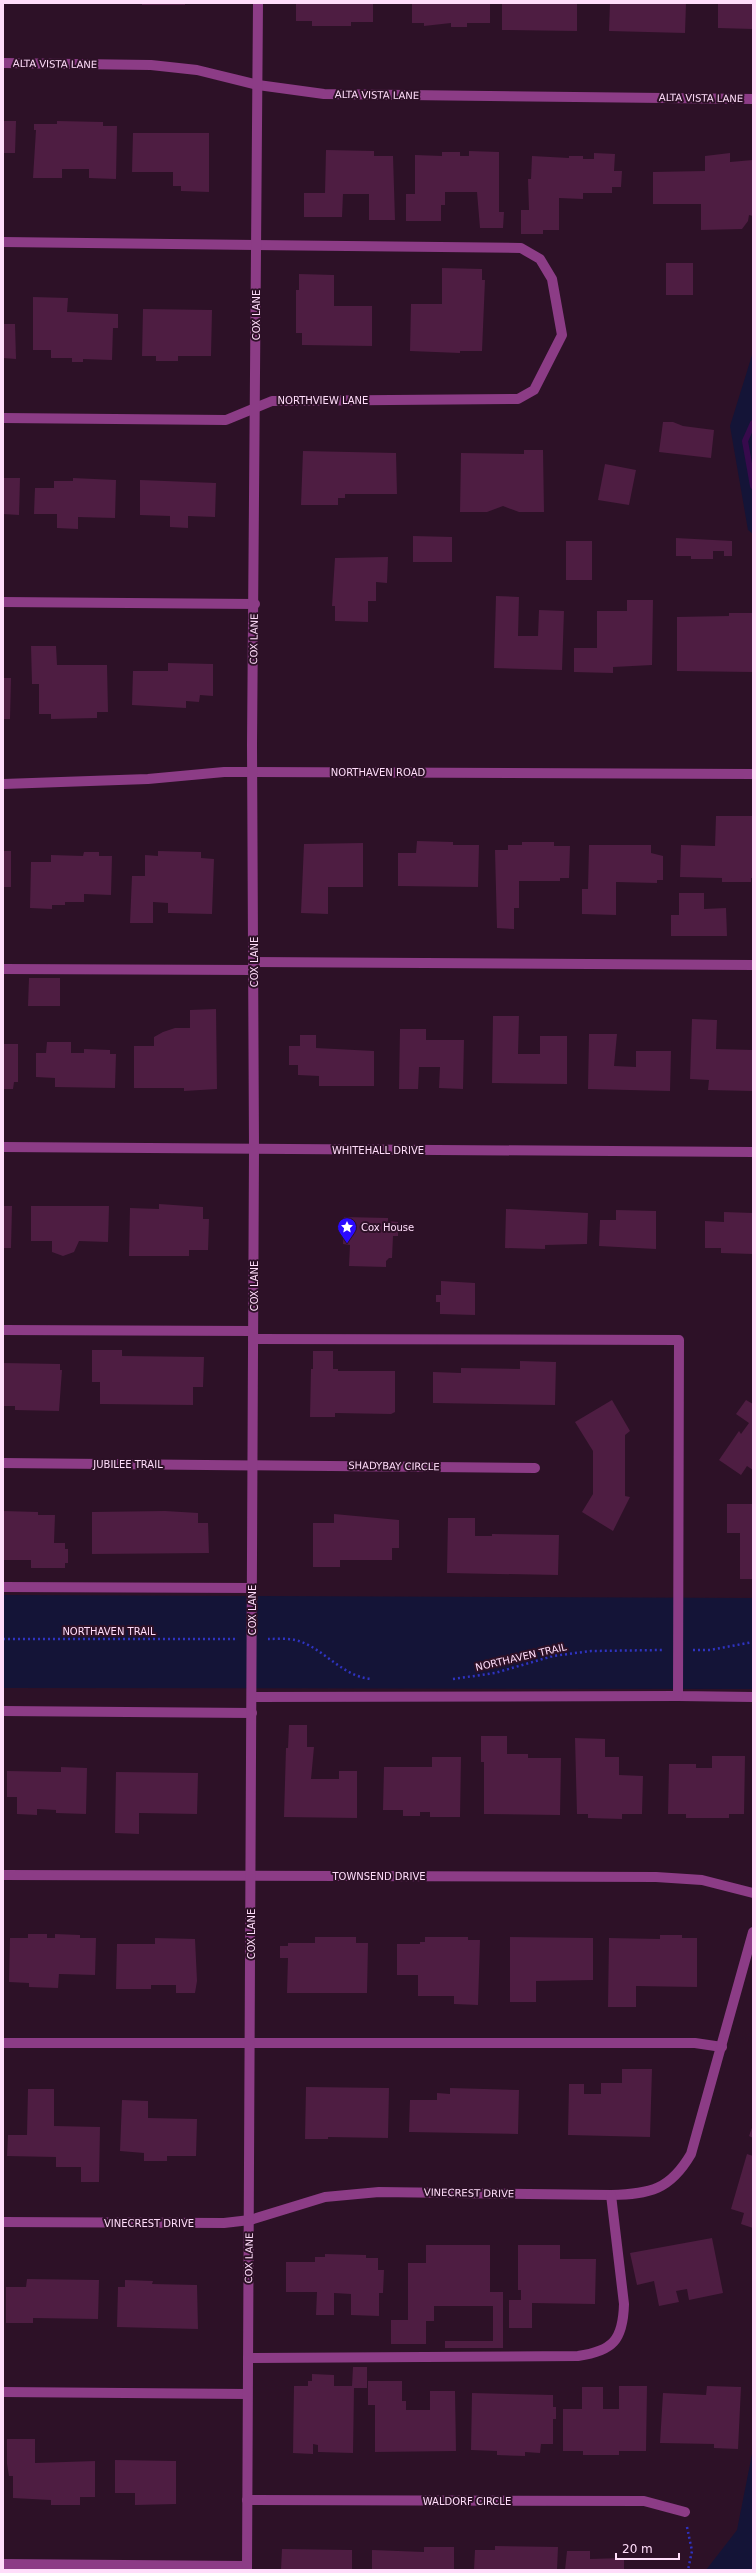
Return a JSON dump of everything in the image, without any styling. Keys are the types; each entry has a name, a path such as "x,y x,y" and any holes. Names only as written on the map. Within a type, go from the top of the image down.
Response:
{"street":[{"name":"COX LANE","path":"247,2568 253,1588 254,966 252,771 255,604 258,3"},
{"name":"ALTA VISTA LANE","path":"3,63 151,65 197,70 258,85 324,94 753,99"},
{"path":"3,242 256,245"},
{"name":"NORTHVIEW LANE","path":"3,418 226,420 272,401 518,399 534,390 562,335 552,279 540,259 522,248 256,245"},
{"path":"3,602 255,604"},
{"name":"NORTHAVEN ROAD","path":"3,784 148,779 252,771 753,774"},
{"path":"3,969 254,966 753,965"},
{"name":"WHITEHALL DRIVE","path":"3,1147 753,1152"},
{"path":"3,1330 253,1335 679,1340 678,1696"},
{"name":"JUBILEE TRAIL","path":"3,1463 253,1465"},
{"name":"SHADYBAY CIRCLE","path":"253,1465 535,1468"},
{"path":"3,1587 253,1588"},
{"path":"252,1697 753,1697"},
{"path":"3,1711 252,1713"},
{"name":"TOWNSEND DRIVE","path":"3,1876 656,1877 702,1880 753,1893"},
{"name":"VINECREST DRIVE","path":"3,2222 224,2223 250,2220 325,2197 379,2192 611,2195 637,2194 658,2189 681,2170 691,2154 753,1932"},
{"path":"3,2044 695,2043 722,2047"},
{"path":"248,2358 578,2356 597,2354 611,2346 620,2335 624,2319 624,2304 611,2195"},
{"path":"3,2392 247,2394"},
{"name":"WALDORF CIRCLE","path":"247,2500 644,2501 685,2512"},
{"path":"3,2564 247,2568"}],"path":[{"name":"NORTHAVEN TRAIL","path":"3,1639 215,1639"},
{"path":"279,1639 295,1640 310,1646 338,1668 374,1680"},
{"name":"NORTHAVEN TRAIL","path":"450,1680 495,1673 553,1656 591,1651 710,1650 753,1642"},
{"path":"685,2512 692,2551 692,2562 688,2570"}],"shaded area":[{"path":"753,352 753,534 748,530 730,426"},
{"path":"3,1595 753,1598 753,1689 3,1688"},
{"path":"753,2449 753,2570 706,2570 737,2530"}],"building":[{"path":"142,3 185,3 185,5 142,5"},
{"path":"296,3 373,3 373,22 351,22 351,26 312,26 312,21 296,21"},
{"path":"412,3 490,3 490,23 467,23 467,27 451,27 451,23 424,26 424,23 412,23"},
{"path":"502,3 577,3 577,31 502,30"},
{"path":"610,3 686,3 685,33 609,31"},
{"path":"718,3 753,3 753,29 718,28"},
{"path":"3,121 16,121 15,153 3,153"},
{"path":"57,121 103,122 103,126 117,126 116,179 89,178 89,169 62,169 62,178 33,178 36,130 34,130 34,124 57,124"},
{"path":"133,133 209,133 209,192 181,191 181,186 173,186 173,172 132,172"},
{"path":"326,150 374,151 374,156 393,156 395,220 369,220 369,194 343,194 342,217 304,217 304,193 325,193"},
{"path":"469,151 499,152 499,212 504,212 503,228 480,228 477,192 445,192 445,205 441,205 441,221 406,221 406,194 415,194 415,155 442,156 442,152 460,152 460,156 469,156"},
{"path":"594,153 615,154 614,171 622,171 621,187 612,187 612,193 583,193 583,199 559,198 559,230 543,230 543,234 521,234 521,210 529,210 528,179 531,179 532,156 569,158 569,156 583,156 583,159 594,159"},
{"path":"730,153 730,162 753,160 753,216 749,215 748,221 742,229 701,230 701,204 653,204 653,172 705,171 705,156"},
{"path":"666,263 693,263 693,295 666,295"},
{"path":"442,268 482,269 482,280 485,280 482,351 460,351 460,353 410,351 411,304 442,304"},
{"path":"299,274 334,275 334,306 372,306 372,346 302,345 302,333 296,333 296,290 299,290"},
{"path":"33,297 68,298 67,312 118,314 118,328 113,328 112,360 83,359 83,362 72,362 72,358 51,358 51,350 33,350"},
{"path":"143,309 212,310 211,356 178,356 178,361 156,361 156,356 142,356"},
{"path":"3,324 15,324 16,359 3,358"},
{"path":"663,422 673,422 683,426 714,430 711,458 659,452"},
{"path":"524,450 543,450 544,512 519,512 503,506 487,512 460,512 461,453 524,454"},
{"path":"303,451 396,453 397,494 345,494 345,498 338,498 338,505 301,505"},
{"path":"605,464 636,470 629,505 598,500"},
{"path":"3,478 20,478 19,515 3,514"},
{"path":"73,478 116,480 115,518 78,517 78,529 57,528 57,514 34,514 35,488 54,488 54,481 73,481"},
{"path":"140,480 216,483 215,517 188,516 188,528 170,527 170,516 140,515"},
{"path":"413,536 452,537 452,562 413,562"},
{"path":"676,538 732,541 732,556 724,556 724,551 713,551 713,559 691,559 691,556 676,556"},
{"path":"566,541 592,541 592,580 566,580"},
{"path":"388,557 387,583 376,582 376,601 368,601 368,622 335,621 335,606 332,606 335,558"},
{"path":"496,596 519,597 518,636 538,636 539,610 564,611 562,670 494,668"},
{"path":"627,600 653,600 652,665 613,667 613,673 574,672 574,648 597,648 597,611 627,611"},
{"path":"729,613 753,613 753,672 677,671 677,617 729,616"},
{"path":"31,646 56,646 57,665 107,665 108,712 97,712 97,718 51,719 51,714 39,714 39,684 32,684"},
{"path":"168,663 213,664 213,696 200,695 199,702 186,701 186,708 132,705 133,671 168,671"},
{"path":"3,678 11,678 10,719 3,719"},
{"path":"716,816 753,816 753,878 751,878 751,882 722,882 722,878 680,877 681,845 715,846"},
{"path":"417,841 453,842 453,845 479,845 478,887 398,886 398,853 416,853"},
{"path":"522,842 554,842 554,846 570,846 569,878 560,878 560,881 519,881 519,908 514,908 514,929 497,928 495,850 508,850 508,845 522,845"},
{"path":"363,843 363,887 328,887 328,914 301,913 304,844"},
{"path":"589,845 651,845 651,853 663,856 663,880 657,880 657,883 616,882 616,915 582,914 582,889 588,889"},
{"path":"3,851 11,851 11,887 3,887"},
{"path":"158,851 201,852 201,858 214,859 212,914 168,913 168,903 153,902 153,923 130,923 132,876 145,876 145,855 158,856"},
{"path":"84,852 99,852 99,856 112,856 111,895 84,894 84,902 65,902 65,905 52,905 52,909 30,908 31,862 51,862 51,855 83,856"},
{"path":"679,893 704,893 704,909 726,908 727,936 671,936 671,915 679,915"},
{"path":"29,978 60,978 60,1006 28,1006"},
{"path":"216,1009 217,1089 184,1091 184,1088 134,1088 134,1046 154,1046 154,1037 163,1032 175,1028 190,1028 190,1010"},
{"path":"493,1016 519,1016 518,1054 540,1054 540,1036 567,1036 567,1084 492,1083"},
{"path":"692,1019 717,1020 716,1049 753,1050 753,1091 708,1090 709,1080 690,1079"},
{"path":"400,1029 426,1029 426,1040 464,1040 463,1089 439,1088 440,1067 419,1067 418,1089 399,1089"},
{"path":"589,1034 617,1034 614,1066 636,1067 636,1051 671,1051 670,1091 588,1089"},
{"path":"300,1035 316,1035 316,1048 374,1051 374,1086 319,1086 319,1076 298,1075 298,1065 289,1065 289,1046 300,1046"},
{"path":"47,1042 71,1042 71,1053 84,1053 84,1049 110,1050 110,1054 116,1054 115,1088 55,1087 55,1078 36,1077 36,1053 46,1053"},
{"path":"3,1044 18,1044 18,1082 14,1082 13,1089 3,1089"},
{"path":"159,1204 203,1207 203,1219 209,1219 208,1250 189,1250 189,1256 129,1256 130,1208 159,1209"},
{"path":"3,1206 12,1206 11,1248 3,1248"},
{"path":"31,1206 109,1206 108,1242 79,1241 74,1252 63,1256 52,1252 52,1241 31,1241"},
{"path":"506,1209 588,1213 587,1244 545,1245 545,1249 505,1248"},
{"path":"616,1210 656,1211 656,1249 599,1246 600,1220 616,1220"},
{"path":"724,1212 753,1213 753,1254 721,1253 721,1248 705,1248 705,1221 724,1222"},
{"path":"344,1217 388,1218 388,1221 398,1222 398,1236 393,1236 392,1258 389,1258 386,1261 386,1267 349,1266 350,1245 343,1244"},
{"path":"441,1281 475,1283 475,1315 440,1314 440,1302 436,1302 436,1295 441,1295"},
{"path":"92,1350 122,1350 122,1356 204,1357 203,1387 193,1387 193,1405 100,1404 100,1382 92,1382"},
{"path":"313,1351 333,1351 333,1369 338,1369 338,1371 395,1371 395,1412 391,1414 335,1413 335,1417 310,1417"},
{"path":"520,1361 556,1362 555,1405 433,1403 433,1372 461,1373 461,1368 520,1369"},
{"path":"3,1363 60,1364 60,1370 62,1370 59,1411 15,1410 15,1406 3,1406"},
{"path":"612,1400 630,1431 625,1435 625,1496 630,1497 613,1531 582,1512 593,1494 593,1451 575,1422"},
{"path":"746,1400 753,1404 753,1470 747,1466 741,1475 719,1460 739,1431 741,1434 749,1423 736,1414"},
{"path":"727,1504 753,1504 753,1579 740,1579 740,1533 727,1533"},
{"path":"3,1511 38,1512 38,1515 55,1515 54,1543 65,1543 65,1549 68,1549 68,1563 65,1563 65,1568 31,1568 31,1560 3,1560"},
{"path":"165,1511 198,1513 198,1523 208,1523 209,1553 92,1554 92,1512"},
{"path":"334,1514 399,1520 399,1548 392,1548 392,1560 340,1560 340,1567 313,1567 313,1523 334,1523"},
{"path":"448,1518 475,1518 475,1536 492,1536 492,1534 559,1535 558,1575 447,1573"},
{"path":"289,1725 307,1725 307,1747 314,1747 311,1779 339,1779 339,1771 357,1771 357,1818 284,1817 286,1748 288,1748"},
{"path":"481,1736 507,1736 507,1754 528,1754 528,1758 561,1758 560,1815 484,1814 484,1762 481,1762"},
{"path":"575,1738 605,1739 605,1757 619,1757 619,1775 643,1776 642,1814 622,1814 622,1819 588,1818 588,1814 577,1814"},
{"path":"712,1756 745,1756 744,1814 729,1814 729,1818 686,1818 686,1814 668,1814 669,1764 696,1764 696,1768 712,1768"},
{"path":"432,1757 461,1757 460,1817 430,1817 430,1812 420,1812 420,1816 403,1816 403,1810 383,1810 384,1767 432,1767"},
{"path":"61,1767 87,1768 86,1814 56,1813 56,1810 37,1809 37,1815 17,1814 17,1797 7,1797 7,1771 61,1772"},
{"path":"116,1772 198,1773 197,1814 139,1813 139,1834 115,1833"},
{"path":"28,1934 47,1934 47,1938 55,1938 55,1934 80,1935 80,1938 96,1938 95,1975 59,1974 58,1988 29,1987 29,1983 9,1982 10,1938 28,1938"},
{"path":"660,1935 682,1935 682,1938 697,1938 697,1987 636,1986 636,2007 608,2007 609,1938 660,1939"},
{"path":"315,1937 356,1937 356,1943 368,1943 367,1993 287,1993 288,1958 280,1958 280,1946 288,1946 288,1943 315,1943"},
{"path":"425,1937 468,1937 468,1940 480,1940 478,2005 454,2004 454,1996 418,1996 418,1975 397,1975 397,1944 420,1944 420,1942 425,1942"},
{"path":"510,1937 593,1938 593,1980 536,1981 536,2002 510,2002"},
{"path":"155,1938 195,1939 197,1981 195,1993 176,1993 176,1985 151,1985 151,1989 116,1989 117,1944 155,1944"},
{"path":"622,2069 652,2069 650,2137 568,2135 569,2084 584,2084 584,2094 601,2094 601,2083 622,2083"},
{"path":"306,2087 389,2088 388,2138 328,2137 328,2139 305,2139"},
{"path":"450,2088 519,2090 518,2134 409,2132 410,2100 437,2100 437,2093 450,2094"},
{"path":"28,2089 54,2089 54,2126 100,2127 99,2182 81,2182 81,2167 56,2167 56,2157 7,2156 8,2135 27,2135"},
{"path":"122,2100 148,2101 148,2118 197,2119 196,2156 167,2156 167,2161 144,2161 144,2153 120,2151"},
{"path":"753,2125 753,2138 749,2136"},
{"path":"747,2154 753,2156 753,2228 741,2224 744,2213 731,2209"},
{"path":"712,2238 723,2293 689,2300 687,2289 676,2291 679,2302 659,2306 654,2281 637,2285 630,2253"},
{"path":"426,2245 490,2245 490,2292 503,2292 503,2348 445,2348 445,2341 493,2341 493,2306 434,2306 434,2321 426,2321 426,2344 391,2344 391,2320 408,2320 408,2263 426,2263"},
{"path":"518,2245 560,2245 560,2259 596,2259 595,2304 532,2303 532,2328 509,2328 509,2300 521,2300 521,2290 518,2290"},
{"path":"325,2254 366,2255 366,2258 378,2258 378,2270 384,2270 383,2293 379,2293 379,2316 351,2315 351,2294 334,2293 334,2315 316,2315 317,2292 286,2292 286,2262 315,2262 315,2257 325,2257"},
{"path":"27,2279 99,2280 98,2319 33,2318 33,2323 6,2323 6,2287 26,2287"},
{"path":"125,2280 153,2281 152,2284 197,2285 198,2329 117,2327 118,2287 125,2287"},
{"path":"353,2367 367,2367 367,2388 354,2388 353,2453 318,2452 318,2445 313,2444 313,2454 293,2453 294,2386 308,2386 308,2381 312,2381 312,2374 334,2375 334,2386 352,2386"},
{"path":"368,2381 402,2381 402,2401 406,2401 406,2410 430,2410 430,2391 455,2391 456,2451 375,2452 375,2405 368,2405"},
{"path":"619,2386 647,2386 646,2451 619,2451 619,2455 583,2455 583,2451 563,2451 563,2409 582,2409 582,2387 603,2387 603,2409 619,2409"},
{"path":"707,2386 741,2387 738,2449 714,2448 714,2444 660,2443 663,2393 706,2395"},
{"path":"472,2393 553,2395 553,2407 556,2407 556,2419 553,2419 553,2444 541,2444 540,2453 525,2452 525,2456 497,2455 497,2451 471,2450"},
{"path":"7,2439 35,2439 35,2463 95,2461 95,2497 80,2497 80,2505 51,2505 51,2500 13,2498 13,2476 9,2476 7,2464"},
{"path":"115,2460 176,2461 176,2504 135,2505 135,2493 115,2493"},
{"path":"495,2546 558,2547 557,2570 474,2570 475,2550 495,2550"},
{"path":"424,2547 454,2547 454,2570 372,2570 372,2550 424,2552"},
{"path":"282,2549 352,2550 352,2570 281,2570"},
{"path":"567,2551 590,2551 590,2559 624,2558 624,2570 565,2570"}],"waterway":[{"path":"753,423 745,441 753,486"}],"place":[{"name":"Cox House","path":"347,1244"}]}
